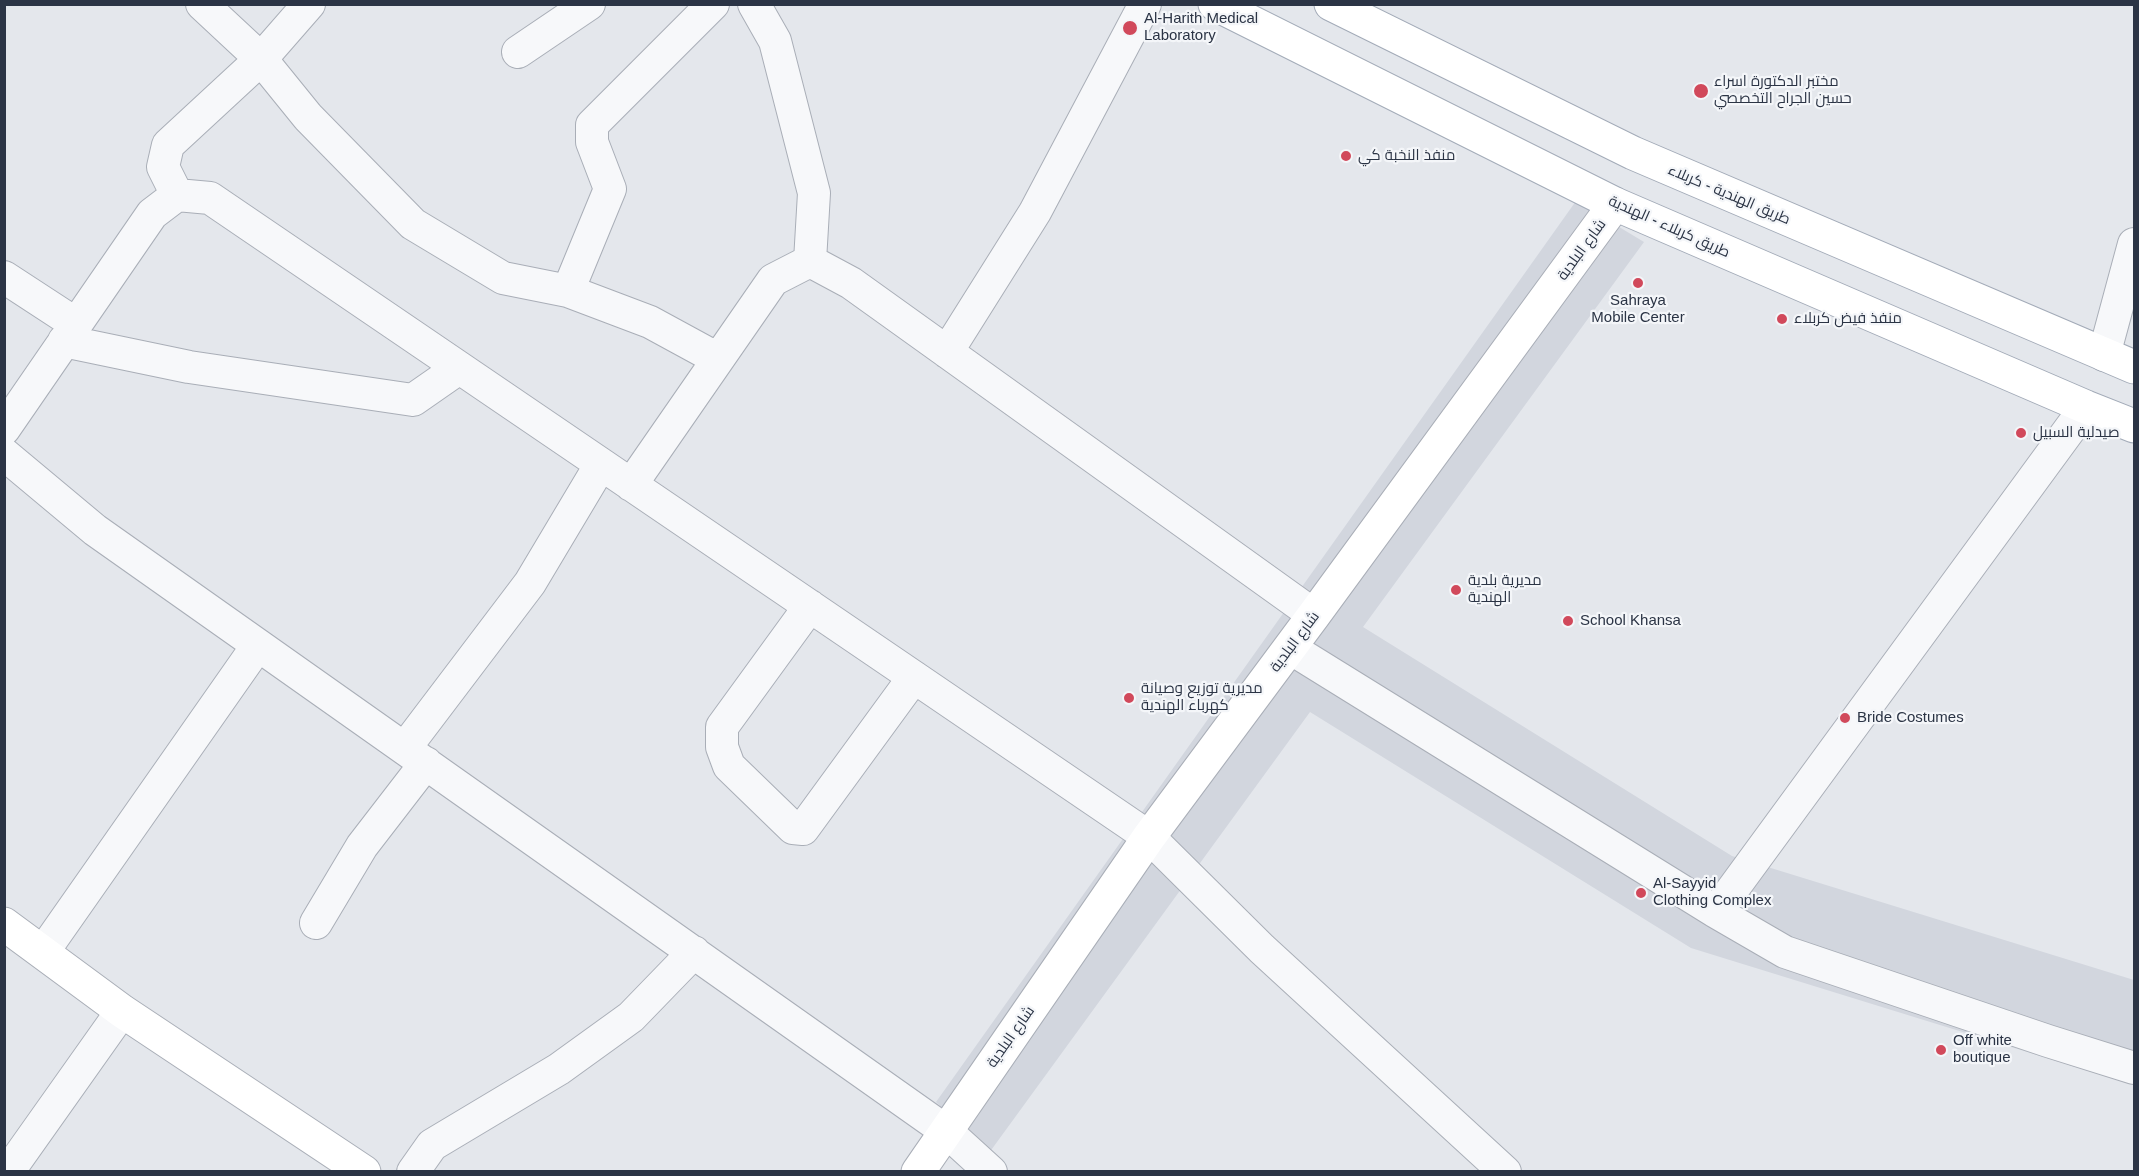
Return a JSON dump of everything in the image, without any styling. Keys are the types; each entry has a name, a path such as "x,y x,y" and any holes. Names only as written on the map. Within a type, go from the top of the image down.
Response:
{"main road":[{"name":"طريق كربلاء - الهندية","path":"1215,4 1615,204 2086,408 2134,426"},
{"name":"طريق الهندية - كربلاء","path":"1331,4 1633,153 2134,367"},
{"name":"شارع البلدية","path":"918,1172 1149,837 1615,204"},
{"path":"4,924 122,1011 364,1172"}],"street":[{"path":"202,4 261,59 308,117 414,224 503,278 568,291 650,322 718,359"},
{"path":"177,195 163,167 168,146 261,59 309,4"},
{"path":"518,52 589,4"},
{"path":"568,291 610,189 592,142 592,125 713,4"},
{"path":"754,4 775,41 814,193 810,261"},
{"path":"947,352 1035,212 1145,4"},
{"path":"4,429 152,214 177,195 210,198 1149,837 1262,949 1505,1172"},
{"path":"2104,355 2134,244"},
{"path":"810,261 851,283 1314,615"},
{"path":"631,485 773,280 810,261"},
{"path":"4,276 70,333 189,367 413,400 459,368"},
{"path":"1716,912 2086,408"},
{"path":"4,454 95,530 946,1131 991,1172"},
{"path":"316,923 416,755 530,583 601,464"},
{"path":"810,606 722,727 722,747 729,766 793,828 803,829 914,677"},
{"path":"43,952 258,645"},
{"path":"1290,648 1716,912 1785,952 2134,1068"},
{"path":"413,1172 432,1145 559,1069 631,1017 693,952"},
{"path":"8,1172 122,1011"}],"shaded area":[{"path":"1576,201 1644,242 1363,627 1732,856 2134,980 2134,1085 1691,948 1310,712 989,1153 936,1102"}],"place":[{"name":"Al-Harith Medical Laboratory","path":"1130,28"},
{"name":"مختبر الدكتورة اسراء حسين الجراح التخصصي","path":"1701,91"},
{"name":"منفذ النخبة كي","path":"1346,156"},
{"name":"Sahraya Mobile Center","path":"1638,283"},
{"name":"منفذ فيض كربلاء","path":"1782,319"},
{"name":"صيدلية السبيل","path":"2021,433"},
{"name":"مديرية بلدية الهندية","path":"1456,590"},
{"name":"School Khansa","path":"1568,621"},
{"name":"مديرية توزيع وصيانة كهرباء الهندية","path":"1129,698"},
{"name":"Bride Costumes","path":"1845,718"},
{"name":"Al-Sayyid Clothing Complex","path":"1641,893"},
{"name":"Off white boutique","path":"1941,1050"}]}
